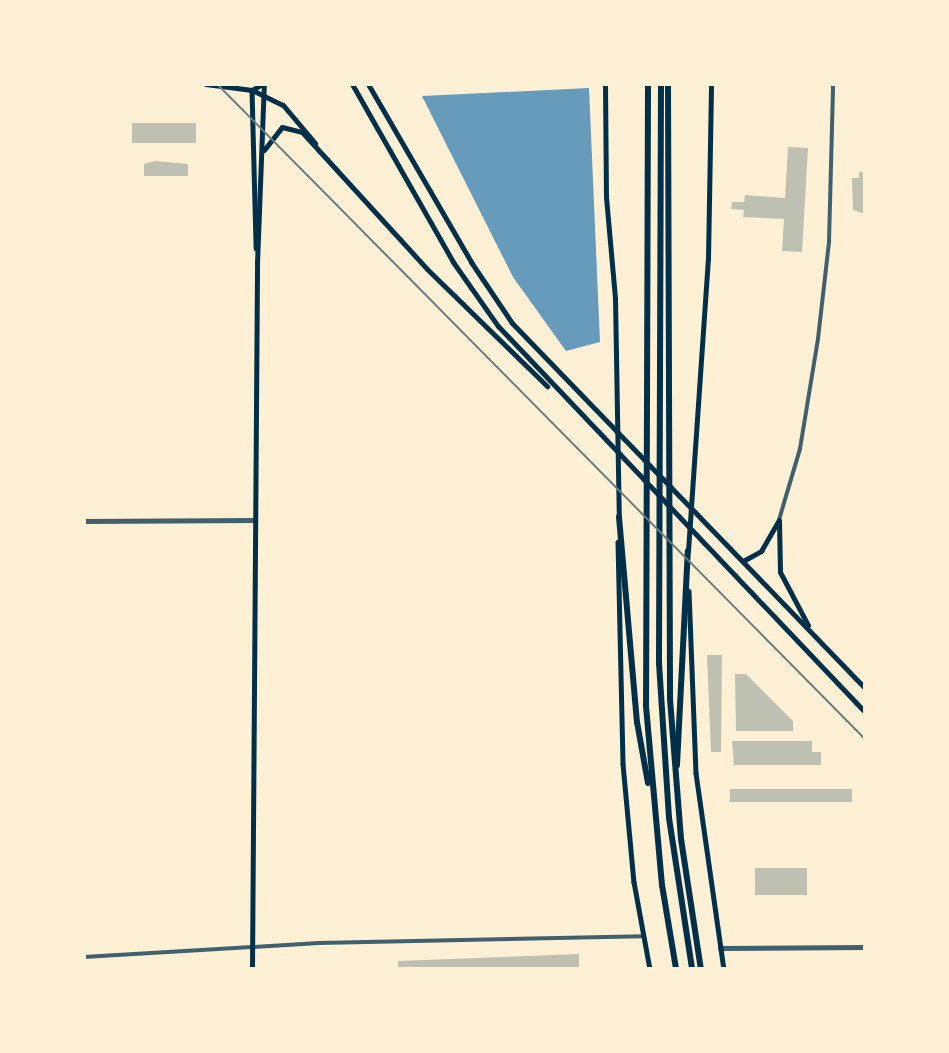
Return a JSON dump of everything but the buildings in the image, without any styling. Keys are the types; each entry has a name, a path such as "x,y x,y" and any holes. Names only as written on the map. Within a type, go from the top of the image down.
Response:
{"highway":[{"path":"648,84 645,659 655,825"},
{"path":"661,84 659,663 669,818 692,969"},
{"path":"668,84 668,645 676,794 701,969"},
{"path":"619,517 637,722 676,969"},
{"path":"676,794 688,551"}],"main road":[{"path":"84,84 116,84"},
{"path":"206,84 252,87 263,84 264,150 257,262"},
{"path":"352,84 471,289 571,407"},
{"path":"368,84 498,303 600,418 865,688"},
{"path":"605,84 619,517 623,764 643,936 650,969"},
{"path":"711,84 708,259 688,551 696,773 724,969"},
{"path":"252,87 283,105 447,289 571,407 708,544 865,712"},
{"path":"252,87 257,262 252,969"},
{"path":"264,150 275,131 285,126 297,129 315,143"},
{"path":"743,561 761,551 779,520"},
{"path":"779,520 780,572 813,634"}],"street":[{"path":"779,520 800,449 818,339 829,242 833,84"},
{"path":"84,521 254,520"},
{"path":"84,957 253,946 643,936"},
{"path":"720,948 865,947"}],"water":[{"path":"589,88 600,342 566,351 513,277 422,96"}],"railway":[{"path":"217,84 865,739"}]}
